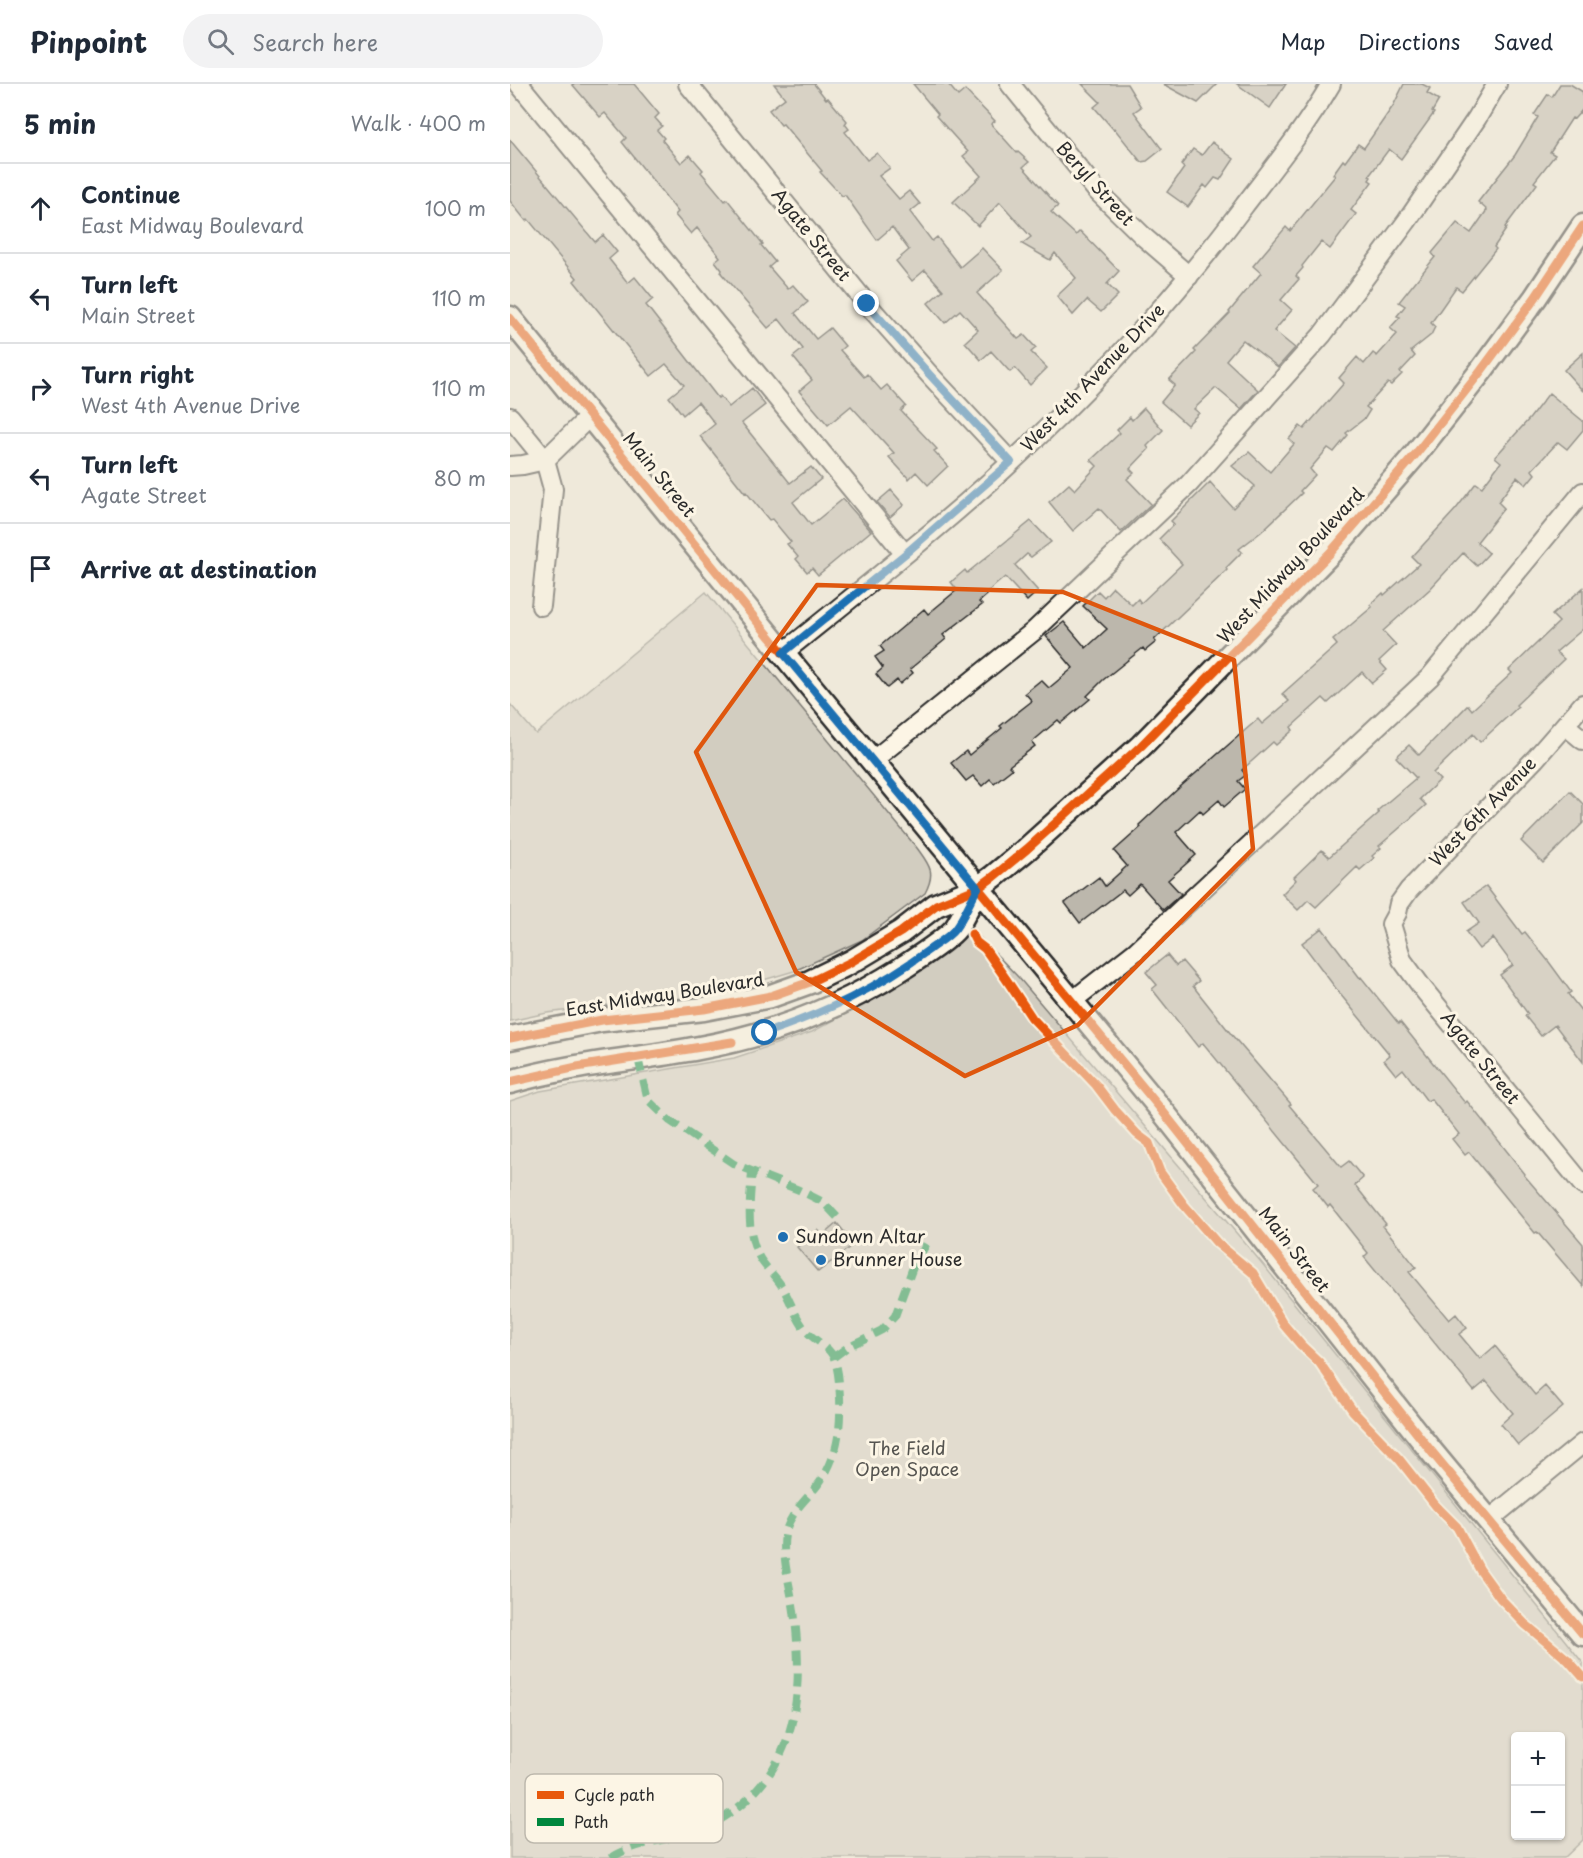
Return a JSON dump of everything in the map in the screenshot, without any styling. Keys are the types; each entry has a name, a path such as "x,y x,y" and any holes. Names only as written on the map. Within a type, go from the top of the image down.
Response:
{"main road":[{"name":"West Midway Boulevard","path":"978,888 1027,849 1142,746 1330,553 1415,455 1481,371 1535,298 1583,226"},
{"name":"Main Street","path":"510,318 783,653 1160,1108 1431,1451 1583,1634"},
{"name":"East Midway Boulevard","path":"510,1038 602,1020 704,1009 771,996 810,982 851,962 901,932 936,905 978,888"},
{"path":"510,1082 577,1067 732,1042 808,1018 878,984 955,930 978,888"}],"street":[{"path":"519,84 905,554"},
{"name":"Agate Street","path":"688,84 867,304 1011,462"},
{"name":"Beryl Street","path":"1010,84 1097,191 1144,238 1188,276"},
{"name":"West 4th Avenue Drive","path":"783,653 905,554 1011,462 1104,371 1215,244 1273,168 1331,84"},
{"path":"872,761 1034,631 1189,484 1322,335 1407,221 1477,118 1497,84"},
{"path":"510,466 545,460 590,416"},
{"path":"510,417 545,460 553,489 541,606"},
{"path":"1072,1001 1135,952 1430,677 1583,492"},
{"name":"West 6th Avenue","path":"1391,924 1399,904 1409,890 1535,759 1583,704"},
{"path":"1564,725 1583,740"},
{"name":"Agate Street","path":"1391,924 1402,960 1583,1185"},
{"path":"1489,1520 1583,1443"}],"highlighted area":[{"path":"817,585 1063,592 1234,660 1253,849 1078,1025 965,1076 796,972 696,752"}],"green space":[{"path":"706,592 917,848 931,874 925,893 862,940 794,971 709,996 633,1002 547,1013 510,1021 510,704 536,734"},
{"name":"The Field Open Space","path":"972,929 1019,978 1261,1262 1583,1663 1583,1840 1564,1858 510,1858 510,1101 540,1091 734,1058 812,1032 888,991"}],"building":[{"path":"572,84 634,84 659,114 655,118 662,126 657,130 664,138 662,140 681,163 690,155 703,170 701,172 725,201 727,199 763,244 761,245 775,262 769,267 788,289 793,285 808,302 795,313 816,339 830,328 845,346 840,350 864,377 867,374 881,390 887,385 906,406 901,411 937,449 934,451 948,466 928,485 916,472 909,479 889,457 894,453 851,406 828,425 799,391 812,380 793,357 803,349 779,319 768,328 721,273 722,270 715,261 720,257 697,228 691,234 675,215 678,212 622,142 626,138 605,113 600,117"},
{"path":"774,84 814,84 847,121 845,124 849,129 845,132 867,160 877,153 890,168 879,176 899,199 909,191 920,204 910,212 932,241 937,237 960,267 982,248 1003,270 977,293 1018,339 1024,335 1036,348 1031,352 1047,368 1030,385 1015,368 1010,372 991,351 981,360 965,342 978,330 960,310 945,323 928,303 943,290 925,270 912,281 896,261 909,250 892,227 877,240 845,195 842,196 820,172 822,171 769,110 785,98"},
{"path":"913,84 948,84 958,96 965,90 995,121 991,124 1017,153 1029,162 1023,167 1058,206 1051,212 1076,235 1080,231 1119,271 1107,284 1118,295 1101,312 1087,300 1073,315 1057,296 1076,278 1055,253 1050,260 1022,244 1031,237 1000,202 978,226 953,202 981,176 963,156 968,152 936,116 938,114"},
{"path":"1082,84 1127,84 1141,107 1134,112 1162,149 1147,161 1141,162 1094,107 1100,102"},
{"path":"1163,84 1217,84 1198,103"},
{"path":"1237,84 1286,84 1270,108"},
{"path":"1404,84 1422,84 1430,88 1427,93 1439,100 1432,112 1434,113 1401,159 1389,149 1369,176 1372,182 1351,210 1356,214 1330,249 1321,242 1296,276 1299,279 1281,300 1292,310 1274,331 1295,348 1278,367 1243,340 1226,360 1258,390 1241,409 1216,388 1194,409 1199,413 1187,425 1161,402 1175,385 1169,380 1230,313 1261,273 1253,266 1286,227 1290,231 1335,176 1333,174 1343,160 1345,162 1358,144 1364,148 1393,106"},
{"path":"1560,84 1570,84 1583,92 1583,109 1574,119 1572,118 1550,152 1555,155 1534,182 1537,184 1505,227 1507,228 1494,247 1496,249 1462,291 1456,287 1431,323 1435,327 1431,335 1411,351 1415,356 1400,372 1402,374 1391,385 1388,383 1366,407 1370,410 1365,418 1346,433 1348,435 1334,452 1328,448 1310,469 1315,475 1300,491 1302,493 1261,532 1239,549 1242,552 1226,568 1227,570 1154,640 1156,642 1145,651 1143,648 1103,680 1087,696 1090,699 1061,723 1058,720 1032,742 1035,746 1009,766 1012,769 994,783 990,779 982,786 973,776 966,781 951,763 966,751 969,755 1002,728 1000,726 1032,701 1025,693 1041,680 1049,688 1073,668 1046,636 1064,622 1086,648 1107,629 1083,606 1098,591 1104,597 1113,587 1132,605 1138,599 1141,603 1182,564 1159,539 1174,524 1171,521 1210,482 1233,508 1255,486 1232,466 1249,452 1270,472 1294,444 1289,439 1300,426 1304,429 1344,383 1339,378 1357,357 1364,364 1373,353 1377,356 1397,334 1390,328 1400,317 1397,316 1405,306 1399,302 1435,257 1432,253 1457,223 1471,233 1487,210 1478,202 1515,155 1538,117 1534,115 1548,94 1552,97"},
{"path":"510,140 595,242 603,235 617,252 609,259 628,283 635,277 653,299 646,305 718,398 720,396 729,407 752,388 765,405 742,423 790,483 811,467 821,479 793,502 811,525 843,499 871,531 818,575 812,568 807,572 787,544 791,542 772,519 769,520 745,493 700,436 715,424 698,402 683,415 669,397 684,385 666,364 651,376 574,281 577,278 510,201"},
{"path":"1212,142 1234,159 1220,180 1215,178 1207,188 1204,185 1188,207 1167,192 1184,168 1181,165 1193,149 1202,155"},
{"path":"1583,353 1583,391 1564,370"},
{"path":"1549,393 1583,421 1583,430 1567,449 1558,442 1532,470 1535,474 1526,485 1517,477 1498,502 1504,508 1477,542 1489,553 1477,566 1463,553 1430,589 1383,631 1396,645 1379,661 1387,670 1372,683 1362,672 1328,703 1323,698 1291,727 1293,730 1276,745 1273,742 1242,770 1246,775 1238,781 1245,789 1224,807 1219,800 1203,814 1200,810 1176,832 1196,855 1168,880 1181,894 1163,910 1140,884 1128,895 1123,890 1080,923 1065,903 1099,877 1105,886 1127,866 1114,851 1141,827 1139,825 1258,719 1262,724 1289,701 1282,694 1337,645 1333,640 1372,607 1370,605 1383,593 1384,595 1419,564 1412,557 1456,509 1476,483 1482,487 1501,462 1495,457"},
{"path":"1144,408 1163,430 1147,446 1149,449 1130,469 1134,473 1127,479 1151,504 1121,532 1099,508 1073,531 1049,502 1069,484 1075,490 1097,466 1091,460 1120,433 1117,430 1130,417 1132,420"},
{"path":"891,490 904,505 890,517 877,502"},
{"path":"1031,521 1051,542 1031,557 1027,554 1015,565 1038,591 1027,601 1005,577 986,593 987,595 979,602 982,605 943,635 946,639 910,669 913,673 900,684 897,680 887,688 876,674 883,668 875,657 884,651 880,646 924,609 928,614 957,590 951,582 965,570 967,573"},
{"path":"1583,588 1583,629 1556,652 1564,659 1516,705 1518,707 1480,742 1473,734 1433,773 1440,780 1420,799 1426,805 1379,846 1381,848 1372,856 1374,858 1360,870 1357,867 1316,907 1308,900 1298,910 1282,894 1296,880 1294,877 1322,850 1329,857 1416,778 1396,757 1409,745 1419,755 1468,705 1472,710 1512,673 1509,670 1559,622 1552,615"},
{"path":"1570,791 1583,804 1583,823 1543,863 1521,841"},
{"path":"1486,886 1522,934 1525,932 1549,962 1571,992 1568,994 1583,1013 1583,1062 1555,1025 1541,1036 1525,1016 1528,1014 1500,975 1513,965 1493,938 1479,949 1466,932 1479,923 1464,902"},
{"path":"1322,928 1360,978 1399,1024 1400,1022 1465,1103 1467,1101 1524,1175 1583,1244 1583,1286 1537,1232 1535,1233 1469,1152 1465,1155 1452,1139 1459,1134 1431,1099 1427,1101 1403,1069 1396,1075 1384,1060 1390,1055 1302,943"},
{"path":"1167,955 1176,966 1182,961 1199,981 1193,986 1341,1167 1349,1161 1363,1178 1355,1185 1386,1224 1383,1226 1416,1267 1409,1272 1449,1320 1456,1314 1467,1328 1459,1334 1480,1359 1495,1346 1535,1395 1545,1386 1563,1407 1518,1445 1501,1424 1513,1413 1486,1381 1474,1391 1364,1257 1368,1253 1330,1205 1328,1207 1313,1188 1318,1184 1203,1043 1198,1047 1152,989 1157,985 1146,972"},
{"name":"Brunner House","path":"837,1223 854,1244 818,1272 797,1247 818,1230 823,1235"}],"marked path":[{"path":"638,1058 648,1100 670,1121 734,1164 823,1202 839,1219"},
{"path":"723,1817 741,1805 763,1783 778,1759 789,1732 798,1674 794,1611 785,1562 785,1535 793,1514 817,1486 830,1465 837,1443 840,1421 839,1383 833,1356 803,1327 781,1285 763,1263 756,1250 750,1217 752,1172"},
{"path":"834,1357 849,1346 882,1330 895,1316 913,1267 930,1238"},
{"path":"611,1858 623,1851 649,1843"}],"cycle path":[{"path":"510,1038 602,1020 704,1009 771,996 810,982 851,962 901,932 936,905 978,888 993,877 1141,746 1330,553 1415,455 1481,371 1535,298 1583,226"},
{"path":"510,318 783,653"},
{"path":"978,888 1160,1108 1431,1451 1583,1634"},
{"path":"972,934 976,942 985,949 1032,1018 1096,1085 1137,1134 1149,1143 1160,1172 1184,1205 1217,1243 1253,1273 1284,1325 1319,1362 1353,1411 1399,1459 1436,1506 1457,1527 1480,1570 1501,1599 1525,1624 1568,1660 1583,1677"},
{"path":"510,1082 577,1067 732,1042"}],"place":[{"name":"Sundown Altar","path":"783,1237"},
{"name":"Brunner House","path":"821,1260"}],"route":[{"path":"765,1033 843,1003 918,958 955,930 978,888 783,653 905,554 1011,462 867,304"}]}
